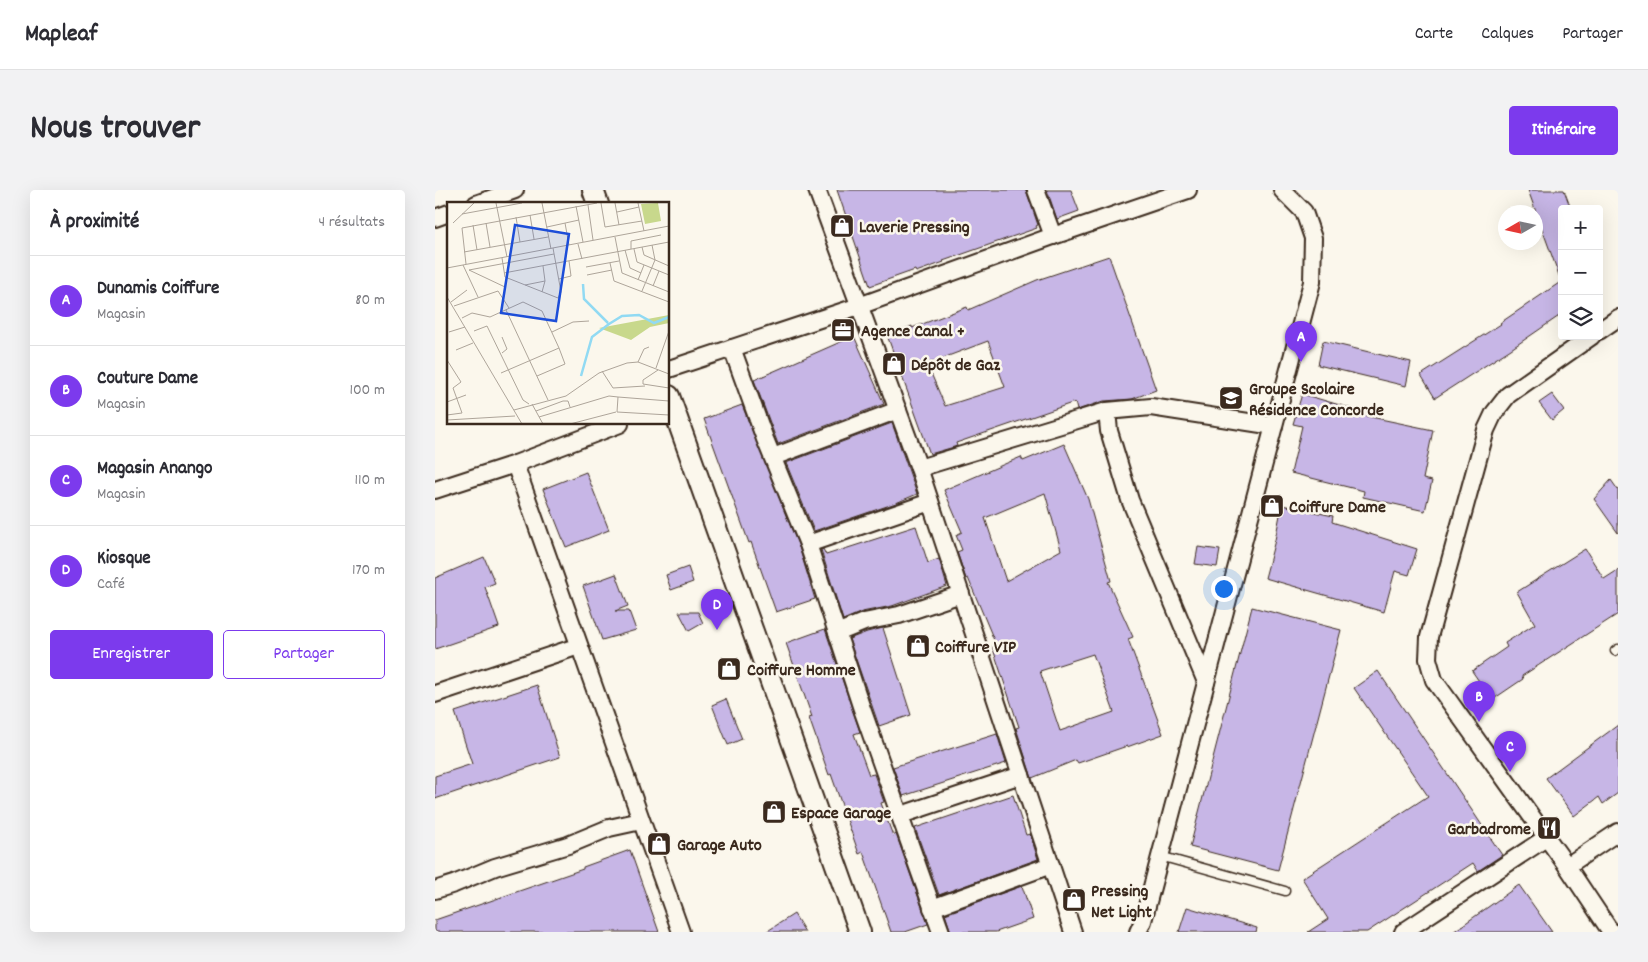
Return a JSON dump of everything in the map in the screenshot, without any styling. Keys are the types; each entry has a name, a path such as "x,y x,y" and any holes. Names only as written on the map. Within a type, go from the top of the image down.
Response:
{"street":[{"path":"482,202 515,190"},
{"path":"593,190 597,202"},
{"path":"817,190 899,410 1073,932"},
{"path":"1036,190 1053,236"},
{"path":"670,369 859,306 1053,236 1188,190"},
{"path":"1138,932 1160,856 1312,282 1313,238 1304,212 1282,190"},
{"path":"435,218 447,214"},
{"path":"1603,328 1618,318"},
{"path":"1586,340 1508,395 1494,413 1486,430 1429,637 1428,659 1434,680 1567,866 1611,932"},
{"path":"732,348 807,544 941,932"},
{"path":"670,402 860,932"},
{"path":"919,468 1107,411 1151,407 1274,426"},
{"path":"773,457 899,410"},
{"path":"1107,411 1109,431 1131,500 1206,682"},
{"path":"435,490 515,464 617,425"},
{"path":"515,464 681,932"},
{"path":"807,544 930,502"},
{"path":"837,633 864,622 899,616 961,594"},
{"path":"435,694 579,646"},
{"path":"901,815 1021,775"},
{"path":"435,890 495,867 568,845 609,828 641,821"},
{"path":"1567,866 1618,832"},
{"path":"1403,932 1546,838"},
{"path":"932,908 1051,865"}],"lane":[{"path":"1160,856 1285,891"}],"building":[{"path":"837,190 1026,190 1038,225 1036,226 1037,228 944,262 870,286"},
{"path":"1047,190 1071,190 1079,211 1057,219"},
{"path":"1528,190 1564,190 1570,205 1558,205 1558,272 1543,231 1543,205 1533,205"},
{"path":"1109,256 1156,390 1132,399 1104,401 1077,410 1075,402 956,443 957,446 930,454 887,335 912,326 912,328 967,307 968,310 1037,280","holes":["988,341 1005,387 945,406 927,364"]},
{"path":"1558,284 1558,317 1435,398 1421,375"},
{"path":"854,336 884,404 778,444 754,380"},
{"path":"1323,341 1411,362 1406,386 1318,365"},
{"path":"1302,394 1367,413 1366,416 1433,430 1423,479 1432,481 1425,511 1363,497 1364,491 1291,473 1302,426 1293,424"},
{"path":"1552,394 1564,410 1552,420 1539,403"},
{"path":"742,405 799,547 815,599 776,612 704,419"},
{"path":"892,423 917,494 814,531 786,463"},
{"path":"1064,444 1088,499 1111,581 1108,582 1133,637 1128,639 1163,734 1078,763 1076,760 1032,778 1016,728 1019,727 992,646 996,645 968,578 966,579 957,552 962,550 956,535 962,532 944,490 1021,457 1023,461","holes":["1045,493 1061,550 1006,581 985,518","1093,654 1114,712 1060,731 1040,671"]},
{"path":"586,472 609,530 566,547 543,489"},
{"path":"1611,480 1618,490 1618,533 1594,499"},
{"path":"1282,505 1333,516 1332,522 1417,549 1409,575 1395,571 1384,612 1265,578"},
{"path":"916,526 928,563 939,559 947,586 892,606 862,612 843,620 821,550 823,549 826,555"},
{"path":"1198,547 1220,550 1217,567 1195,564"},
{"path":"1585,549 1604,579 1618,570 1618,614 1522,676 1523,679 1492,700 1472,671 1507,647 1505,643 1535,624 1517,592"},
{"path":"484,557 495,583 485,587 499,627 435,649 435,578"},
{"path":"688,567 693,582 671,590 666,575"},
{"path":"616,574 628,606 615,611 629,611 636,630 602,640 583,586"},
{"path":"1252,607 1341,630 1278,870 1190,847"},
{"path":"679,612 698,612 703,623 689,631"},
{"path":"883,628 911,715 879,726 849,639"},
{"path":"825,629 860,732 854,734 869,775 874,774 884,802 881,803 893,836 896,834 928,924 905,932 891,932 863,852 859,854 831,774 829,775 809,718 812,717 786,643"},
{"path":"1378,671 1502,855 1478,871 1473,863 1367,932 1308,932 1328,919 1302,878 1428,796 1354,688"},
{"path":"537,685 560,757 435,799 435,776 472,764 455,712"},
{"path":"726,699 742,739 728,745 712,705"},
{"path":"1618,725 1618,793 1603,804 1599,797 1574,816 1546,778"},
{"path":"997,734 1006,763 903,796 893,767"},
{"path":"1013,795 1026,835 1030,834 1038,859 939,895 915,828"},
{"path":"630,850 659,932 435,932 435,920 583,869 583,867"},
{"path":"1519,885 1552,932 1453,932"},
{"path":"1022,886 1033,919 996,932 951,932 945,914"},
{"path":"1187,907 1257,928 1256,932 1179,932"},
{"path":"794,914 805,932 766,932"}],"place":[{"name":"Laverie Pressing","path":"842,226"},
{"name":"Agence Canal +","path":"843,330"},
{"name":"Dunamis Coiffure","path":"1301,362"},
{"name":"Dépôt de Gaz","path":"894,364"},
{"name":"Groupe Scolaire Résidence Concorde","path":"1231,398"},
{"name":"Coiffure Dame","path":"1272,506"},
{"name":"Kiosque","path":"717,630"},
{"name":"Coiffure VIP","path":"918,646"},
{"name":"Coiffure Homme","path":"729,669"},
{"name":"Couture Dame","path":"1479,722"},
{"name":"Magasin Anango","path":"1510,772"},
{"name":"Espace Garage","path":"774,812"},
{"name":"Garbadrome","path":"1549,828"},
{"name":"Garage Auto","path":"659,844"},
{"name":"Pressing Net Light","path":"1074,900"}]}
